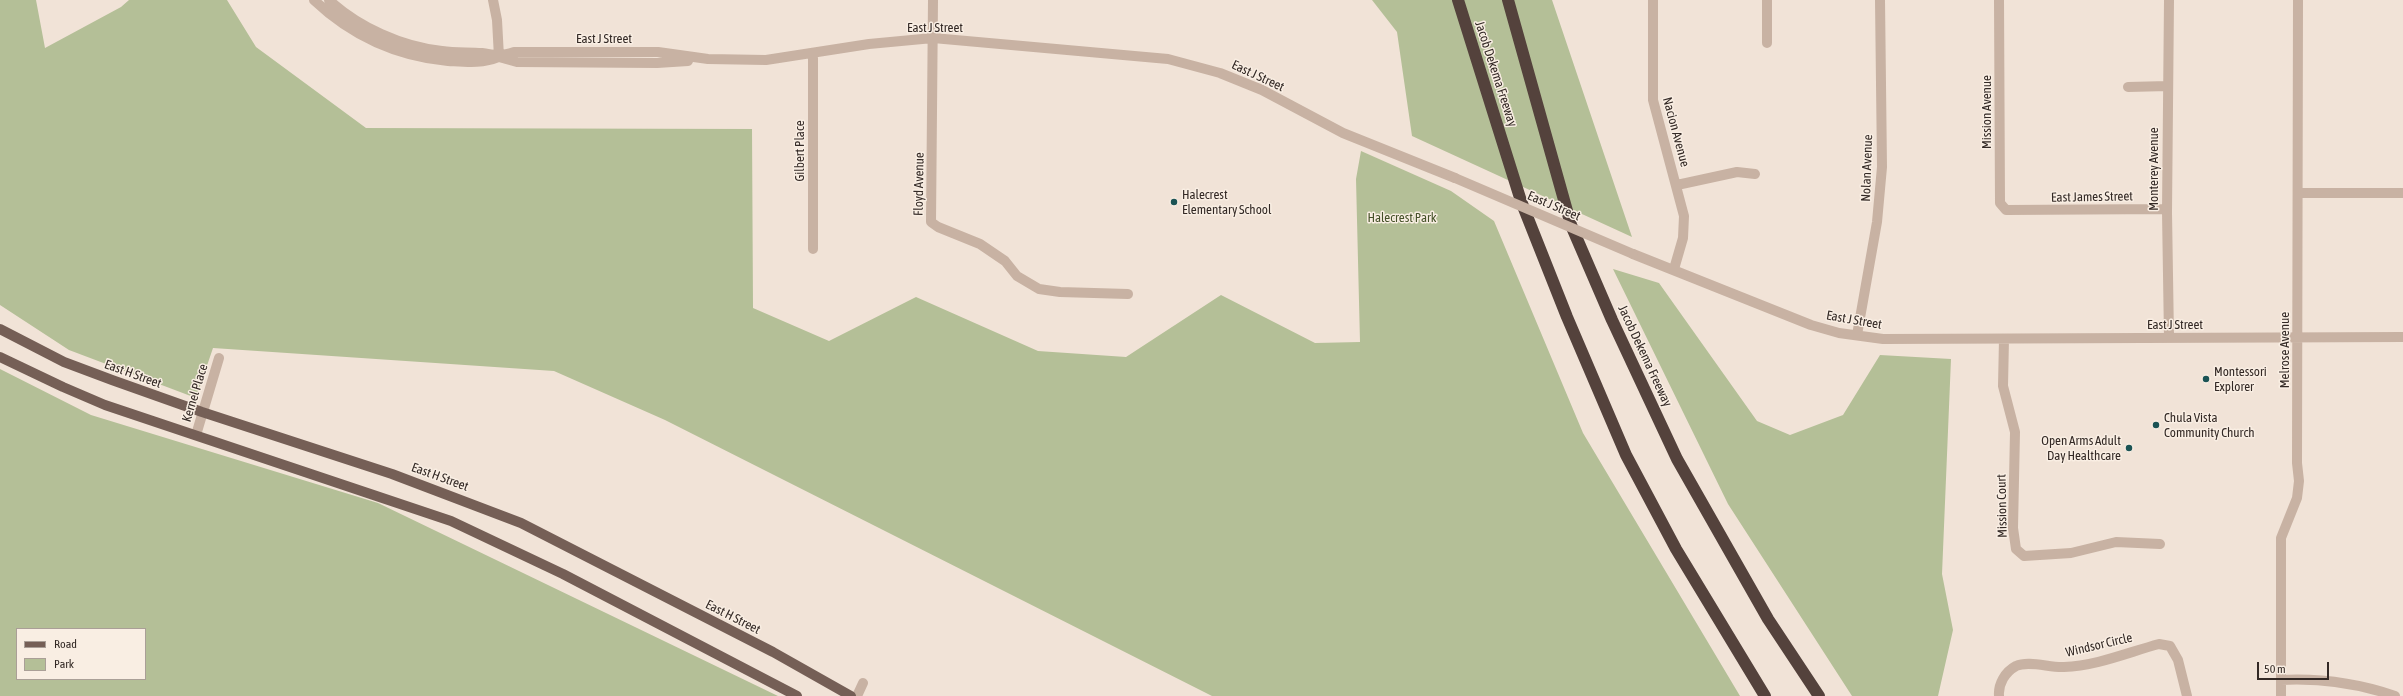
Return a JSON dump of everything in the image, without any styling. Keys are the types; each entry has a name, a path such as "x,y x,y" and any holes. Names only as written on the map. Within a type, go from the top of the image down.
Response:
{"highway":[{"name":"Jacob Dekema Freeway","path":"1458,0 1521,201 1567,317 1623,448 1676,549 1765,696"},
{"name":"Jacob Dekema Freeway","path":"1509,1 1571,225 1612,320 1677,459 1768,619 1820,696"}],"main road":[{"name":"East H Street","path":"0,329 64,362 202,412 385,471 521,523 773,652 851,696"},
{"path":"0,357 105,405 451,520 563,574 797,696"}],"street":[{"name":"East J Street","path":"314,0 352,30 371,41 404,54 461,62 486,62 499,57"},
{"name":"East J Street","path":"329,0 363,24 402,42 440,51 482,53 517,62 657,63 708,59 777,60 869,44 933,38 1132,55 1184,62 1220,72 1262,90 1343,133 1455,178 1633,254 1674,269 1811,325 1858,336 1895,339 2403,337"},
{"path":"493,0 497,20 499,57"},
{"name":"Floyd Avenue","path":"933,0 931,222 938,227 980,244 1005,262 1017,276 1039,289 1060,292 1128,294"},
{"name":"Nacion Avenue","path":"1652,0 1653,100 1677,185 1684,216 1681,248 1674,269"},
{"path":"1766,0 1767,43"},
{"name":"Nolan Avenue","path":"1858,336 1877,222 1882,167 1880,0"},
{"name":"Mission Avenue","path":"1999,0 2000,203 2006,210 2017,212"},
{"name":"Monterey Avenue","path":"2169,0 2167,209 2169,338"},
{"name":"Melrose Avenue","path":"2281,696 2281,538 2299,490 2297,463 2298,0"},
{"name":"Gilbert Place","path":"813,53 813,249"},
{"path":"2128,88 2168,86"},
{"path":"1677,185 1738,172 1755,174"},
{"path":"2298,193 2403,193"},
{"name":"East James Street","path":"2017,212 2167,209"},
{"name":"Mission Court","path":"2004,339 2003,386 2015,432 2013,528 2016,549 2024,556 2071,553 2116,542 2160,544"},
{"name":"Kernel Place","path":"196,435 219,358"},
{"name":"Windsor Circle","path":"1998,696 2004,678 2012,669 2022,664 2064,667 2085,664 2159,644 2170,646 2178,660 2187,696"},
{"path":"2281,680 2335,680 2373,688 2395,696"},
{"path":"857,696 863,683"}],"green space":[{"name":"Halecrest Park","path":"0,0 36,0 45,48 121,7 129,0 227,0 256,47 366,128 752,129 753,308 829,341 916,297 1038,351 1126,357 1221,295 1315,343 1360,342 1356,179 1361,151 1451,191 1494,221 1583,433 1740,696 1212,696 665,420 554,371 213,348 196,398 69,350 0,305"},
{"path":"1372,0 1552,0 1632,237 1412,136 1397,32"},
{"path":"1613,269 1659,283 1757,421 1790,435 1843,415 1880,355 1951,359 1942,574 1953,630 1938,696 1852,696 1728,504"},
{"path":"0,369 91,415 378,503 778,696 0,696"}],"place":[{"name":"Halecrest Elementary School","path":"1174,202"},
{"name":"Montessori Explorer","path":"2206,379"},
{"name":"Chula Vista Community Church","path":"2156,425"},
{"name":"Open Arms Adult Day Healthcare","path":"2129,448"}]}
